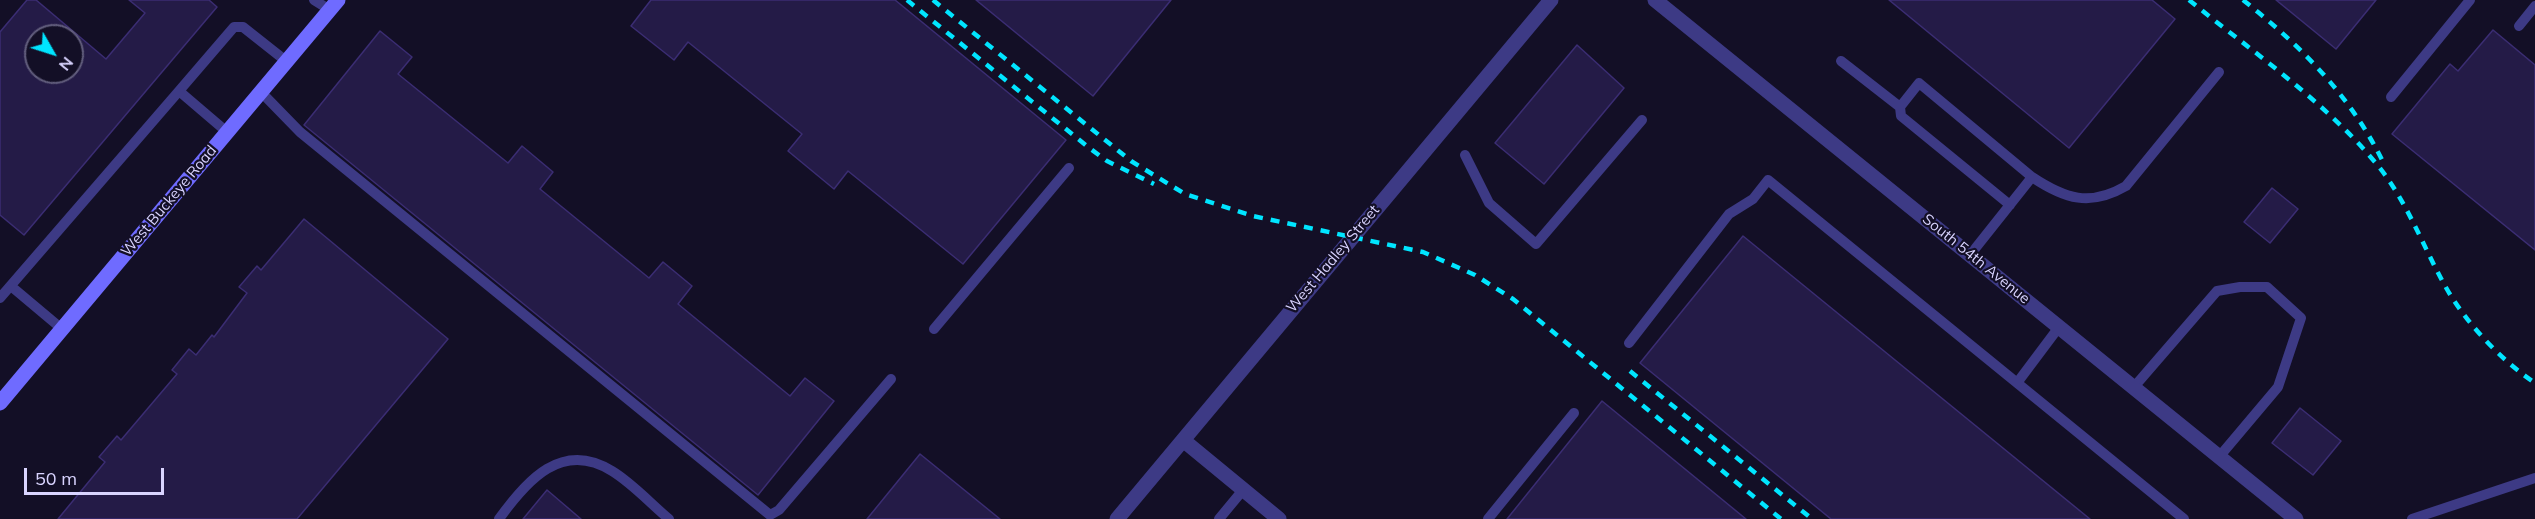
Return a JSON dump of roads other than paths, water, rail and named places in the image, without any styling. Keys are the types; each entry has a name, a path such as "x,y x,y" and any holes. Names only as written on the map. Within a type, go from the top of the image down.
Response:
{"main road":[{"name":"West Buckeye Road","path":"1,401 334,5"}],"street":[{"name":"West Hadley Street","path":"1117,519 1551,0"},
{"name":"South 54th Avenue","path":"1655,0 2296,519"},
{"path":"1183,440 1279,519"}],"lane":[{"path":"314,0 334,5"},
{"path":"2391,97 2470,0"},
{"path":"2519,26 2535,6"},
{"path":"0,298 12,287 234,27 243,27 286,61"},
{"path":"1841,61 1900,107"},
{"path":"2010,205 1901,116 1900,107 1919,83 2032,177 2053,191 2080,200 2112,194 2126,186 2219,72"},
{"path":"179,91 227,132"},
{"path":"261,92 300,132 770,515 779,510 891,379"},
{"path":"1465,155 1489,203 1536,244 1642,120"},
{"path":"934,329 1069,168"},
{"path":"1970,255 2032,177"},
{"path":"1629,343 1729,214 1753,199 1768,180 2184,519"},
{"path":"2134,387 2217,291 2240,286 2267,287 2301,318 2278,387 2219,457"},
{"path":"12,287 62,329"},
{"path":"2017,383 2059,327"},
{"path":"1488,519 1574,413"},
{"path":"499,519 535,477 558,462 584,458 612,471 669,519"},
{"path":"2412,519 2535,478"},
{"path":"1219,519 1243,490"}],"railway":[{"path":"907,0 1088,147 1107,161 1154,184"},
{"path":"933,0 1131,161 1185,194 1253,216 1423,252 1475,275 1513,299 1781,519"},
{"path":"2189,0 2285,76 2332,117 2374,161 2396,191 2439,275 2466,317 2498,353 2535,383"},
{"path":"2243,0 2285,35 2323,74 2356,116 2384,164"},
{"path":"1630,371 1812,519"}]}
